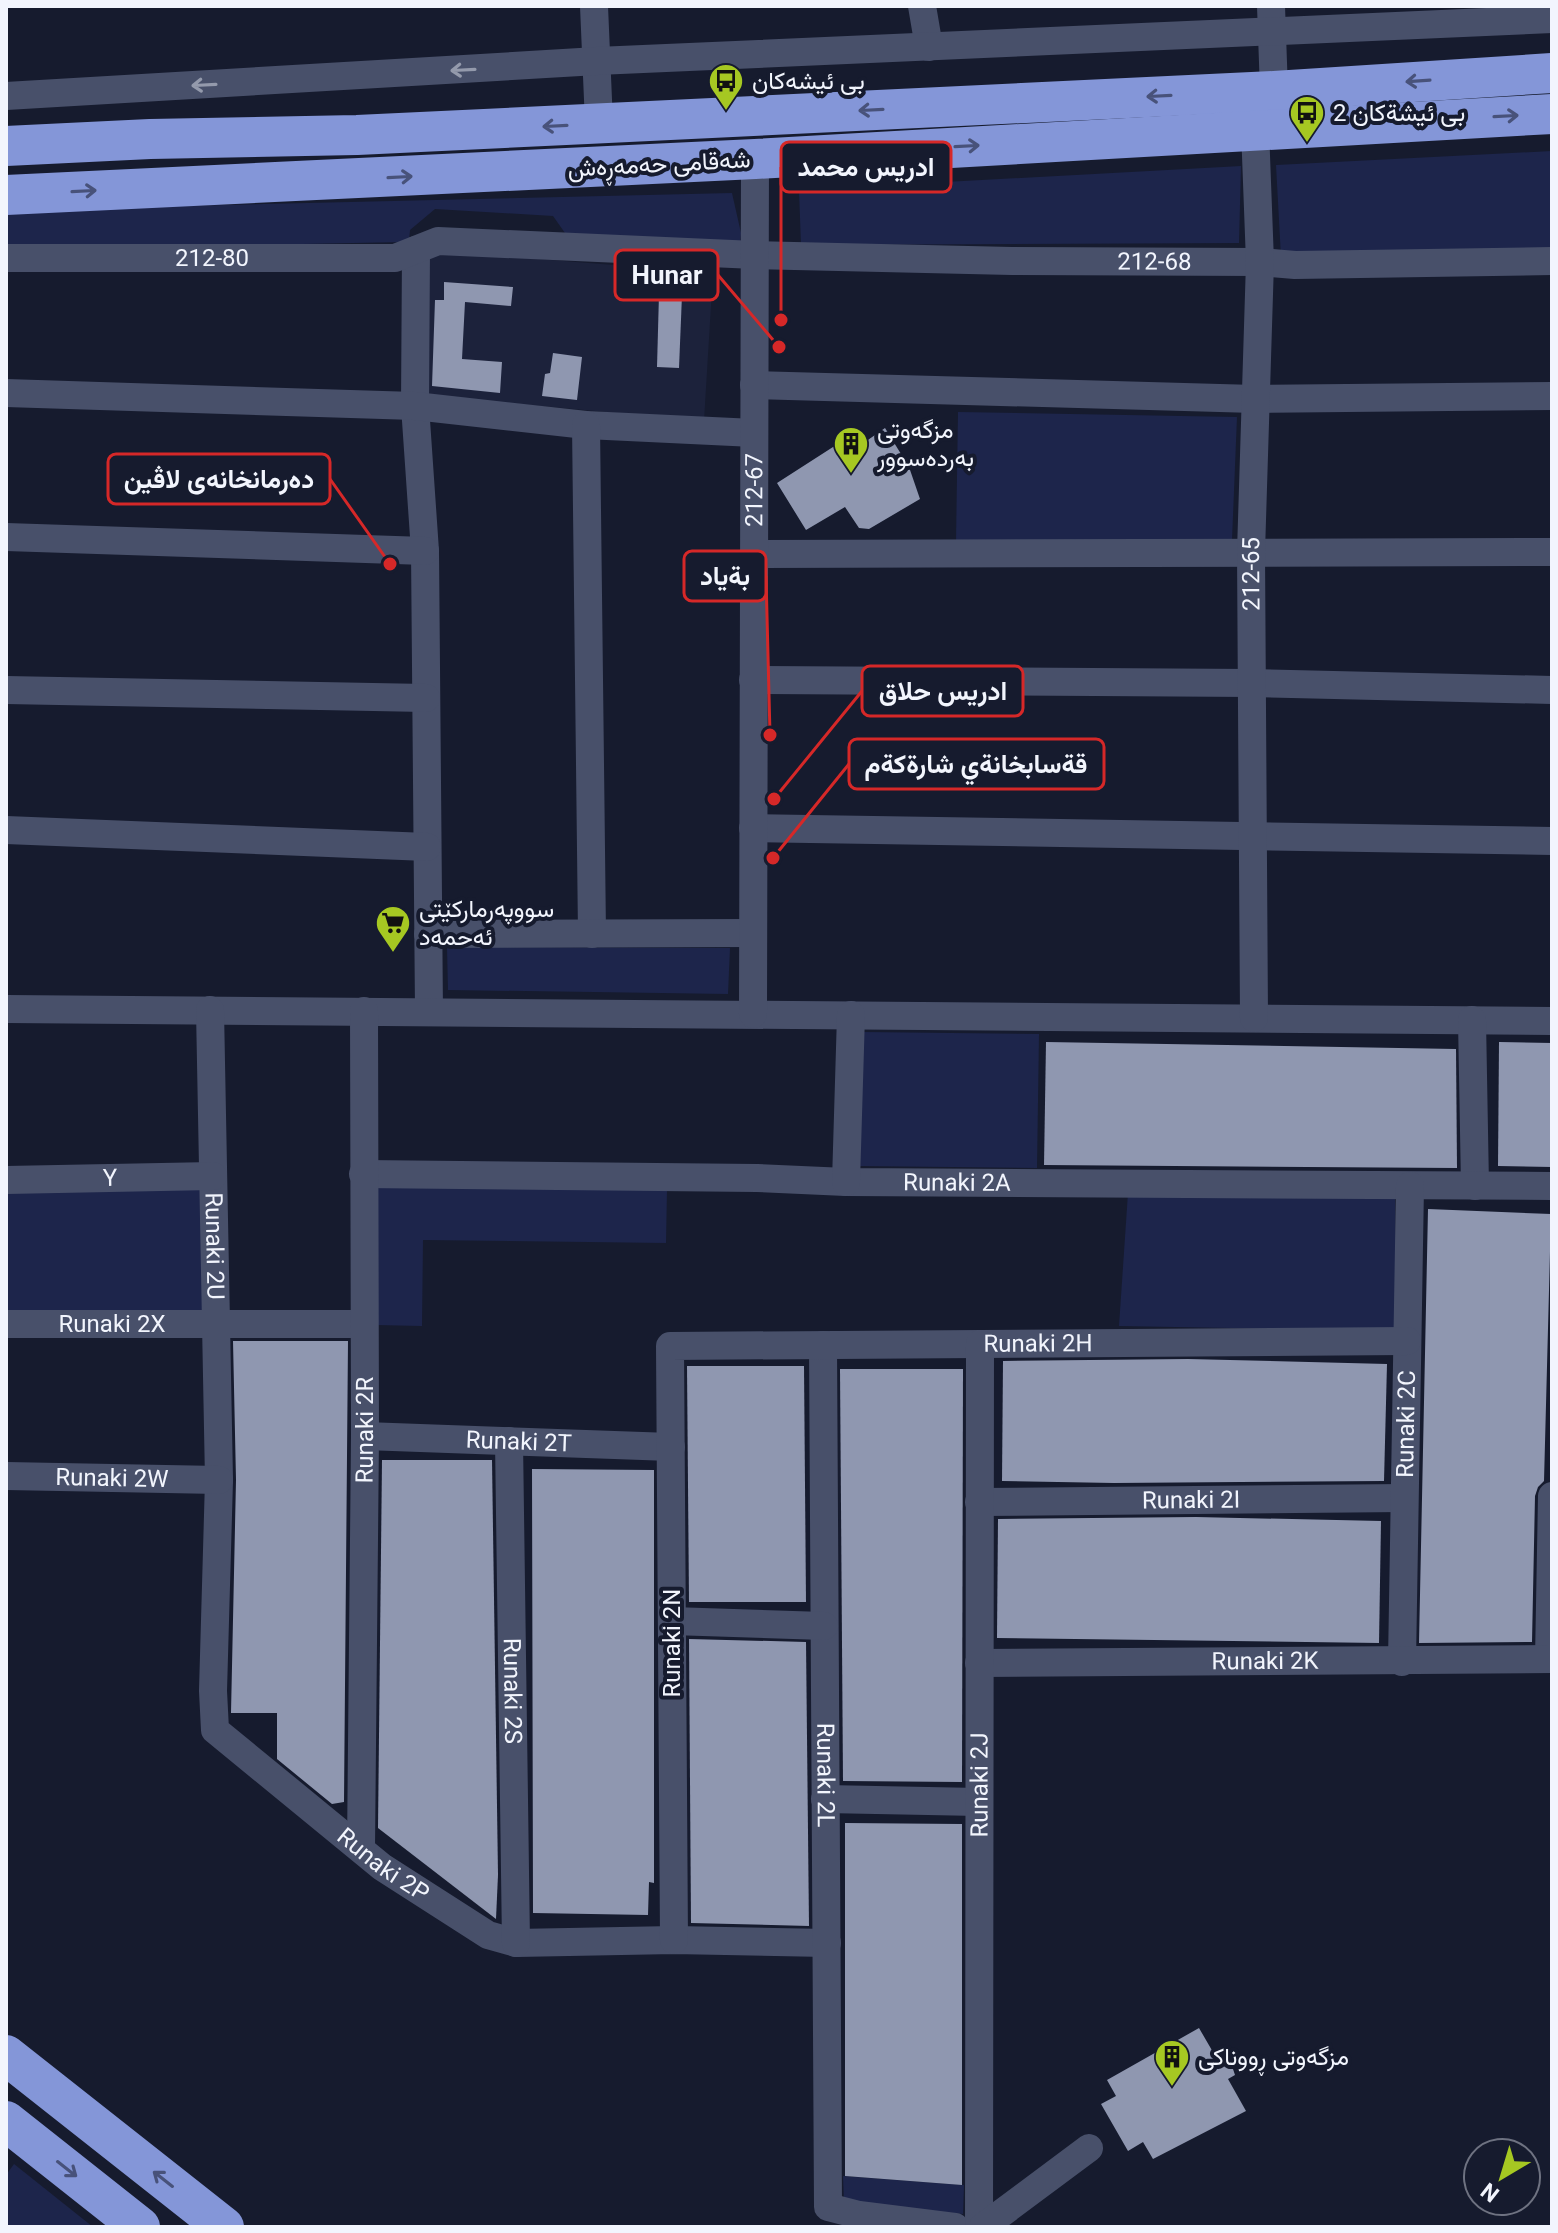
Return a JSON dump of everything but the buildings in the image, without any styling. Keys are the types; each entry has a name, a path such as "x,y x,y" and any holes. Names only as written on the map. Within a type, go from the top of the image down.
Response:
{"highway":[{"name":"شەقامی حەمەڕەش","path":"6,146 150,139 357,135 1274,91 1552,73"},
{"name":"شەقامی حەمەڕەش","path":"6,195 755,159 1552,114"},
{"path":"6,126 49,144"},
{"path":"357,135 357,179"},
{"path":"292,136 293,181"},
{"path":"6,2055 224,2227"},
{"path":"6,2121 140,2227"}],"street":[{"path":"594,6 599,123"},
{"path":"922,6 929,47"},
{"path":"6,96 597,61 929,47 1272,19 1440,15 1552,19"},
{"path":"1272,19 1274,91"},
{"name":"212-65","path":"1254,1018 1251,552 1260,262 1255,129"},
{"name":"212-67","path":"753,1014 755,159"},
{"name":"212-80","path":"6,258 395,258 426,243 438,241 755,255"},
{"path":"416,250 415,406 425,551 429,1012"},
{"name":"212-68","path":"755,255 1295,265 1552,261"},
{"path":"754,385 1255,399 1552,396"},
{"path":"6,393 415,406 586,425 754,433"},
{"path":"586,425 592,934"},
{"path":"6,537 425,551"},
{"path":"754,554 1552,552"},
{"path":"753,680 1252,683 1552,690"},
{"path":"6,690 426,698"},
{"path":"753,828 1552,841"},
{"path":"6,830 427,847"},
{"path":"428,934 753,933"},
{"path":"6,1009 1552,1021"},
{"name":"Runaki 2U","path":"210,1010 219,1480"},
{"name":"Runaki 2R","path":"361,1848 365,1436 364,1011"},
{"path":"846,1182 851,1015"},
{"path":"1472,1020 1475,1186"},
{"name":"Runaki 2A","path":"363,1174 757,1178 846,1182 1552,1186"},
{"name":"Y","path":"6,1180 213,1176"},
{"name":"Runaki 2C","path":"1402,1662 1410,1186"},
{"name":"Runaki 2X","path":"6,1324 364,1324"},
{"name":"Runaki 2H","path":"670,1346 1407,1341"},
{"name":"Runaki 2J","path":"980,1344 981,2227"},
{"name":"Runaki 2L","path":"823,1345 828,2207 859,2215 955,2227"},
{"name":"Runaki 2N","path":"670,1346 674,1940"},
{"name":"Runaki 2T","path":"365,1436 671,1447"},
{"name":"Runaki 2S","path":"509,1441 516,1943"},
{"name":"Runaki 2W","path":"6,1476 219,1480"},
{"name":"Runaki 2P","path":"219,1480 213,1691 215,1730 382,1867 488,1935 516,1943 674,1940 827,1943"},
{"path":"1550,1659 1552,1496"},
{"name":"Runaki 2I","path":"979,1502 1404,1498"},
{"path":"672,1621 824,1626"},
{"name":"Runaki 2K","path":"979,1663 1550,1659"},
{"path":"825,1799 979,1802"},
{"path":"981,2227 1089,2148"}],"shaded area":[{"path":"1552,151 1552,252 1281,257 1276,165"},
{"path":"1241,166 1239,243 801,245 799,190"},
{"path":"732,193 741,233 740,244 565,233 553,216 435,209 410,230 409,241 404,242 6,250 6,210"},
{"path":"426,250 713,273 704,421 421,395"},
{"path":"958,412 1237,417 1232,540 956,542"},
{"path":"447,947 730,948 728,994 448,990"},
{"path":"863,1032 1039,1034 1037,1168 860,1166"},
{"path":"377,1187 667,1190 666,1243 423,1240 422,1326 376,1325"},
{"path":"203,1188 206,1316 6,1315 6,1189"},
{"path":"1128,1193 1395,1196 1397,1331 1119,1326"},
{"path":"14,2164 93,2227 6,2227 6,2175"},
{"path":"843,2176 964,2185 963,2214 844,2201"}],"place":[{"name":"بی ئیشەکان","path":"726,112"},
{"name":"بی ئيشةكان 2","path":"1307,144"},
{"name":"ادريس محمد","path":"781,320"},
{"name":"Hunar","path":"779,347"},
{"name":"مزگەوتی بەردەسوور","path":"851,475"},
{"name":"دەرمانخانەی لاڤین","path":"390,564"},
{"name":"بةیاد","path":"770,735"},
{"name":"ادريس حلاق","path":"774,799"},
{"name":"قةسابخانةي شارةكةم","path":"773,858"},
{"name":"سووپەرمارکێتی ئەحمەد","path":"393,954"},
{"name":"مزگەوتی ڕووناکی","path":"1172,2088"}]}
